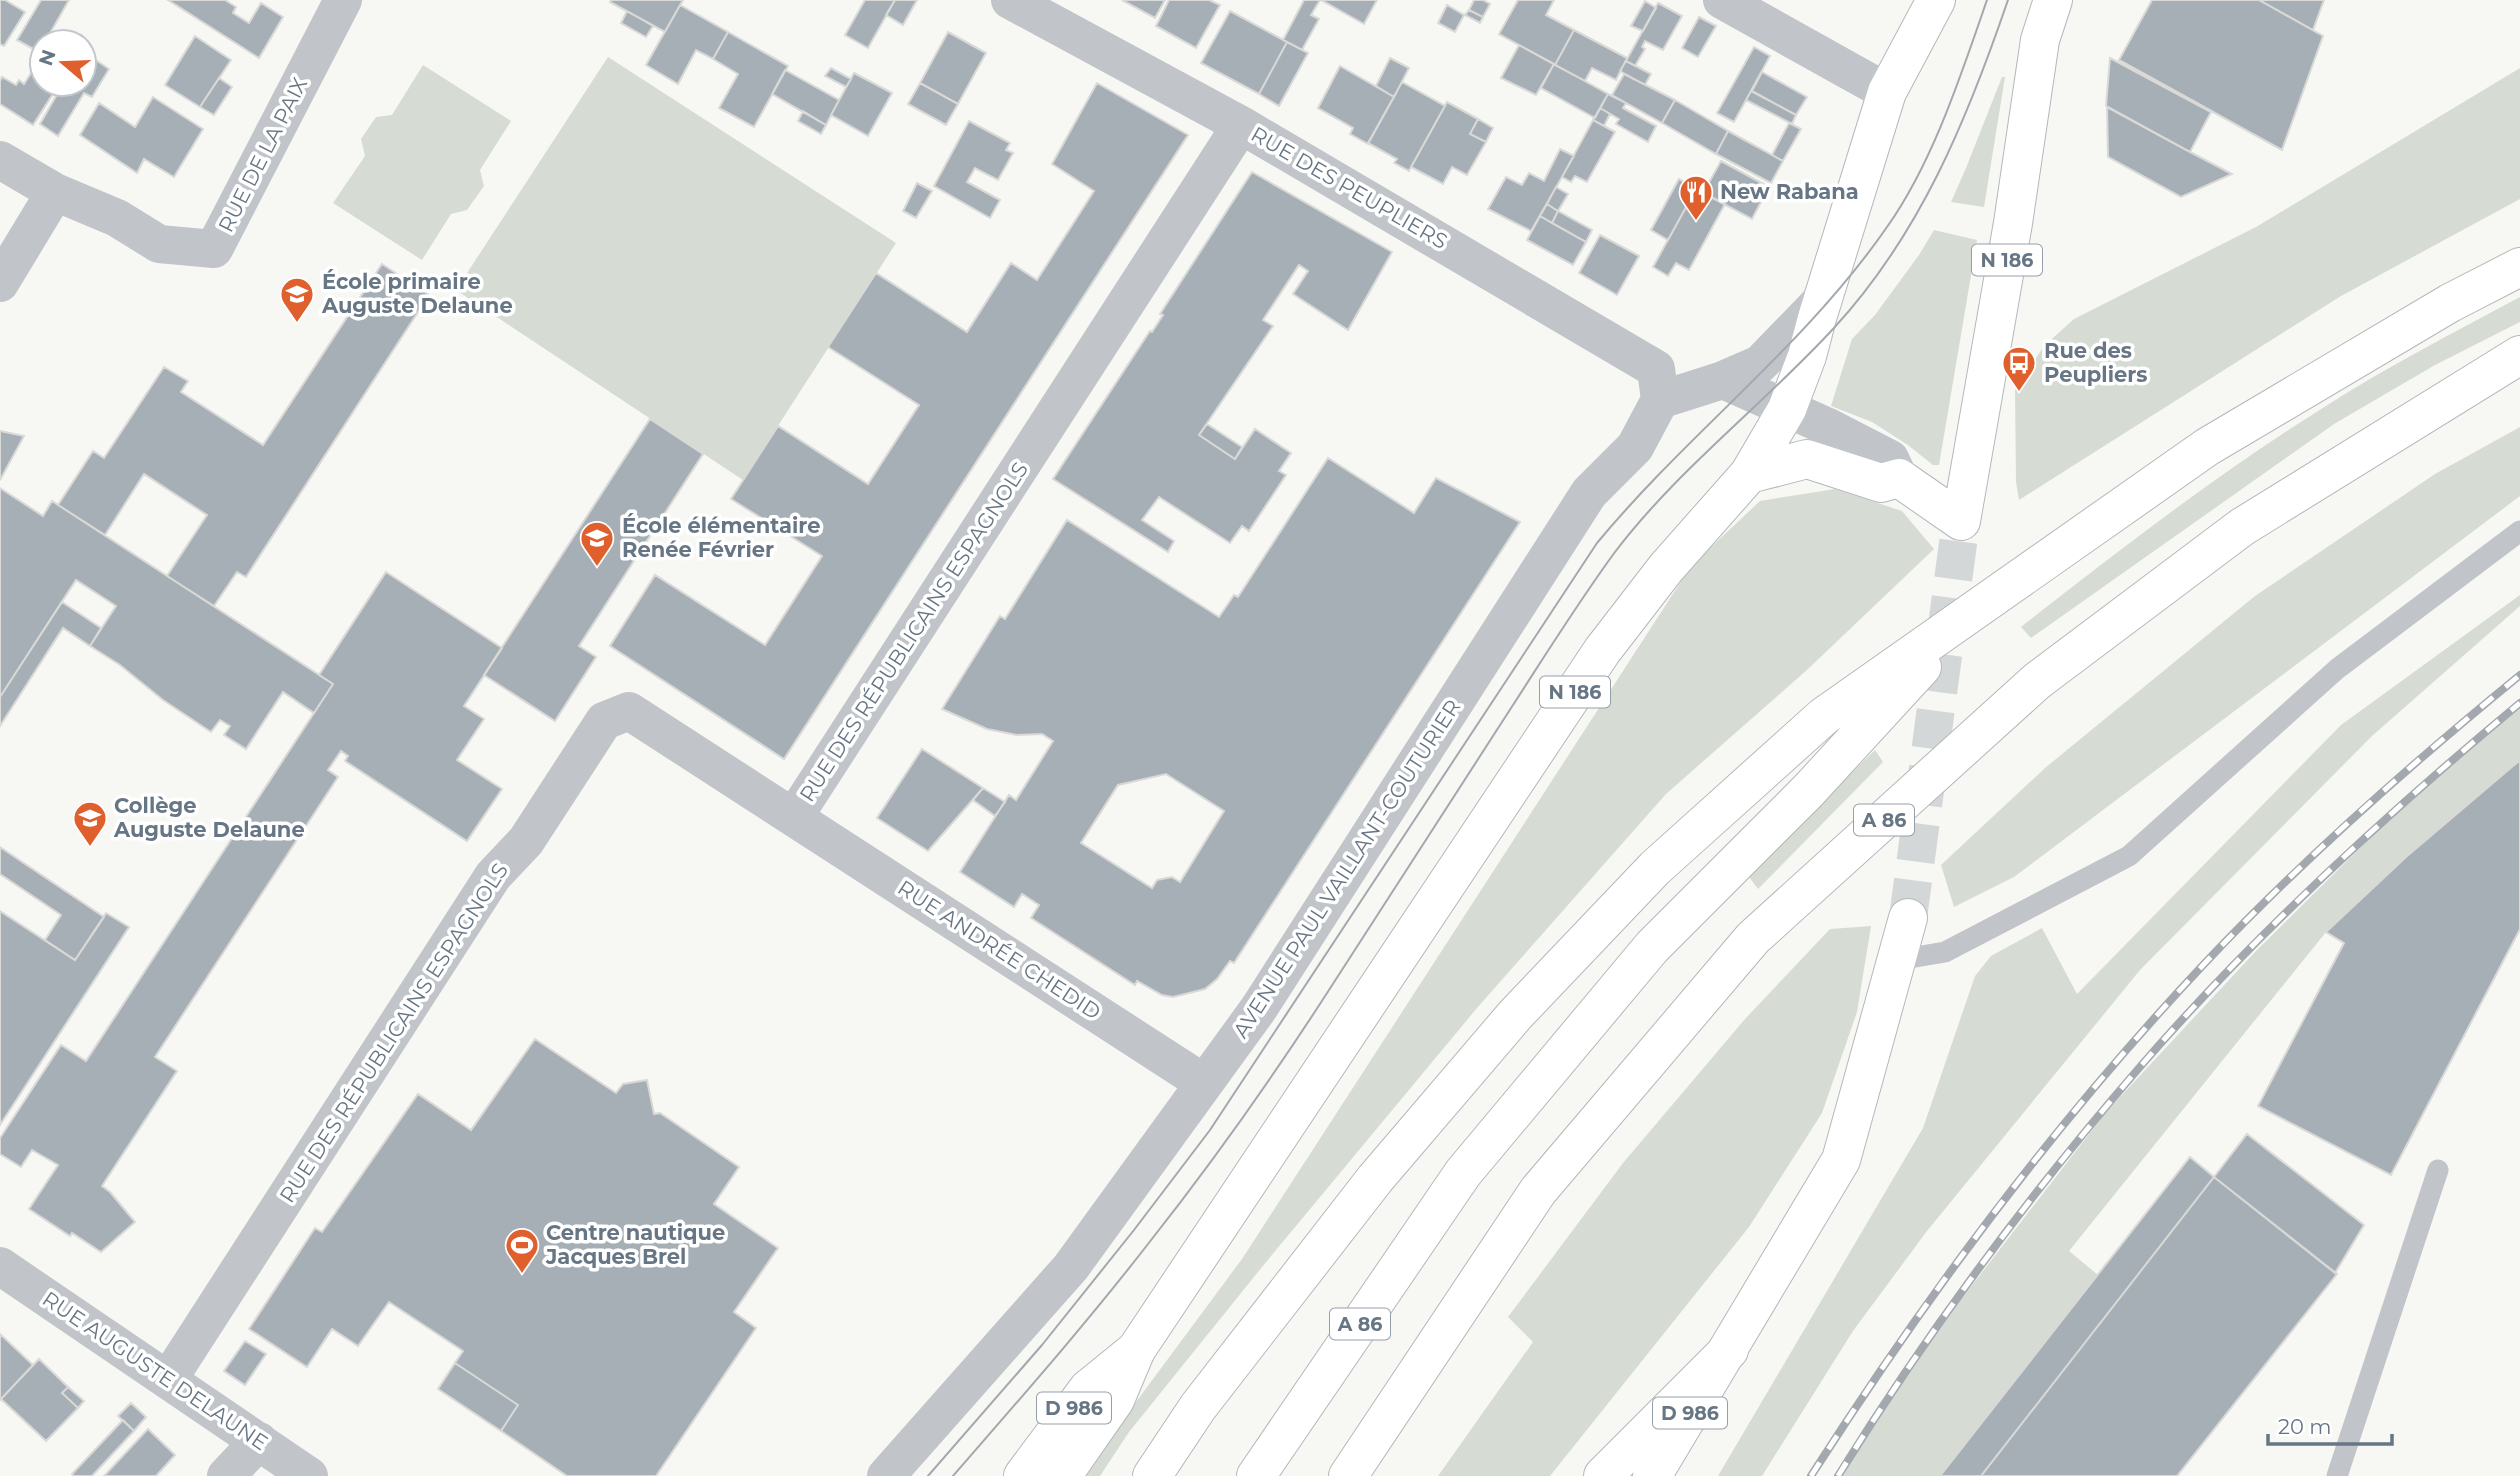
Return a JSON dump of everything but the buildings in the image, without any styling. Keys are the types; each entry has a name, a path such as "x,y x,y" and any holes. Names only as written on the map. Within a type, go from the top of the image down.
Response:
{"main road":[{"name":"N 186","path":"1136,1350 1602,651 1666,568 1749,474 1787,409 1807,356 1887,92 1936,0"},
{"name":"N 186","path":"1899,478 1961,521 2013,223 2040,40 2053,0"},
{"name":"A 86","path":"1256,1476 1463,1173 1652,947 1809,790 1971,613 2207,447 2450,303 2520,267"},
{"name":"A 86","path":"1348,1476 1538,1191 1753,938 2037,681 2242,527 2520,355"},
{"path":"1749,474 1807,459 1881,483 1899,478"},
{"path":"1152,1476 1198,1408 1375,1179 1515,1015 1655,868 1824,716 1971,613"},
{"path":"1603,1476 1729,1350 1841,1160 1908,918"},
{"path":"1062,1476 1115,1400 1136,1350"},
{"name":"D 986","path":"1023,1476 1088,1389 1136,1350"},
{"name":"D 986","path":"1652,1476 1729,1350"},
{"path":"1356,1476 1381,1425"}],"street":[{"name":"RUE DE LA PAIX","path":"55,192 117,218 159,244 214,250 344,0"},
{"name":"RUE DES PEUPLIERS","path":"1010,0 1241,125 1656,369 1660,400"},
{"path":"1722,0 1887,92"},
{"name":"RUE DES RÉPUBLICAINS ESPAGNOLS","path":"168,1380 493,876 526,841 604,721 629,711 794,817 1241,125"},
{"path":"0,159 55,192 0,283"},
{"path":"1660,400 1723,380 1760,364 1824,298"},
{"path":"1723,380 1826,426 1890,459 1899,478"},
{"name":"AVENUE PAUL VAILLANT-COUTURIER","path":"886,1476 1071,1267 1259,1008 1589,493 1635,447 1660,400"},
{"name":"RUE ANDRÉE CHEDID","path":"794,817 1204,1083"},
{"name":"RUE AUGUSTE DELAUNE","path":"0,1266 309,1476"},
{"path":"226,1476 259,1441"}],"lane":[{"path":"1898,960 1945,952 2129,856 2337,669 2520,531"},
{"path":"2337,1476 2438,1170"}],"shaded area":[{"path":"608,57 896,243 743,480 456,290"},
{"path":"423,65 511,121 480,170 484,186 467,210 451,214 422,260 333,203 365,156 361,139 376,117 392,115"},
{"path":"2520,68 2520,199 2341,296 2019,500 2016,482 2015,390 2044,346 2074,319 2256,227"},
{"path":"2002,77 2005,77 1984,207 1951,202 1966,168"},
{"path":"1934,230 1977,240 1939,465 1933,465 1872,422 1831,406 1852,339 1875,315"},
{"path":"2520,297 2520,322 2435,365 2334,424 2031,638 2021,627 2171,512 2286,431 2373,377"},
{"path":"2520,427 2520,496 2014,877 1954,907 1941,865 2045,768 2255,596 2435,474"},
{"path":"1835,489 1902,511 1934,549 1808,669 1666,794 1477,1008 1262,1267 1129,1432 1100,1476 1086,1476 1113,1433 1242,1259 1691,566 1760,501"},
{"path":"2520,595 2520,606 2372,736 2140,970 1927,1231 1853,1331 1762,1476 1718,1476 1923,1128 1975,976 1991,956 2042,928 2077,994 2341,725"},
{"path":"2520,704 2520,762 2326,932 2069,1251 2098,1275 1941,1476 1841,1476 1925,1346 2106,1112 2255,952 2457,752"},
{"path":"1875,750 1883,762 1758,889 1747,874"},
{"path":"1871,926 1857,1012 1822,1113 1749,1227 1550,1476 1438,1476 1533,1342 1508,1317 1623,1163 1745,1019 1830,929"}],"tunnel":[{"path":"1908,918 1961,521"}],"tram line":[{"path":"928,1476 1042,1345 1210,1130 1597,543 1632,502 1820,311 1887,227 1932,146 1987,0"},
{"path":"953,1476 1125,1274 1242,1119 1308,1023 1615,552 1666,493 1806,357 1864,293 1916,215 1938,174 1976,89 2008,0"}],"railway":[{"path":"1811,1476 1901,1341 1996,1210 2097,1084 2150,1023 2242,924 2319,850 2438,743 2520,675"},
{"path":"1838,1476 1907,1370 1980,1266 2139,1068 2228,971 2322,878 2520,703"}],"place":[{"name":"New Rabana","path":"1696,222"},
{"name":"École primaire Auguste Delaune","path":"297,324"},
{"name":"Rue des Peupliers","path":"2019,393"},
{"name":"École élémentaire Renée Février","path":"597,568"},
{"name":"Collège Auguste Delaune","path":"90,848"},
{"name":"Centre nautique Jacques Brel","path":"522,1275"}]}
